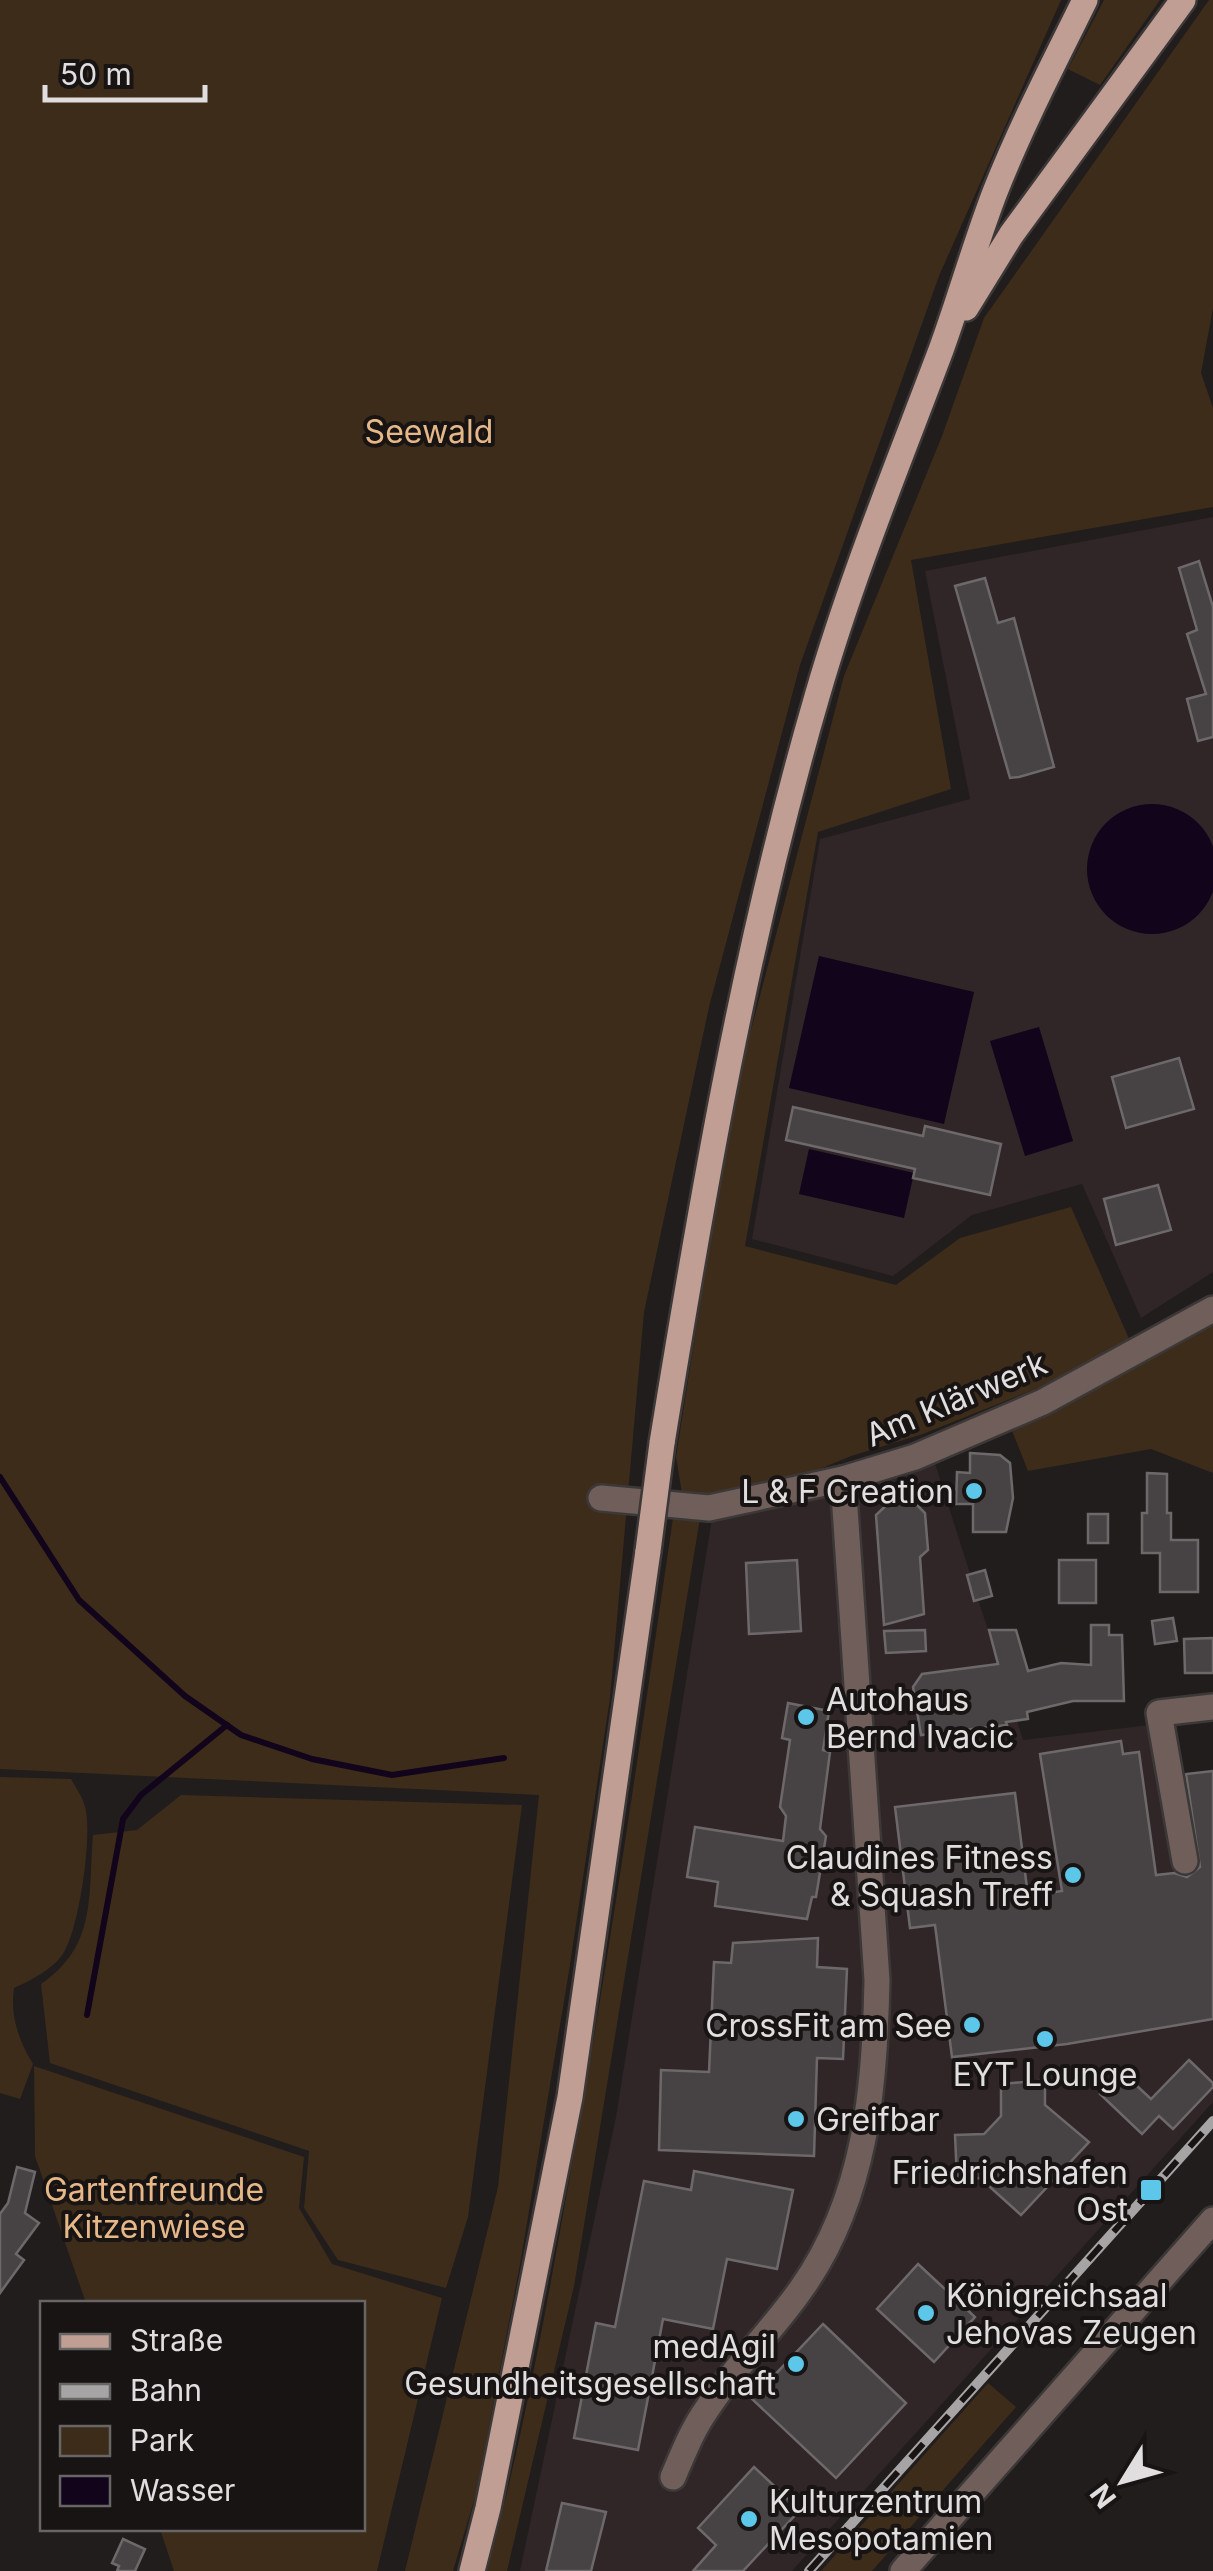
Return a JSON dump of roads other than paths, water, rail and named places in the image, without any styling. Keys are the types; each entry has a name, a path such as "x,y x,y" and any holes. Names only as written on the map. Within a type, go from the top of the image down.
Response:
{"main road":[{"path":"472,2571 570,2097 662,1443 750,953 848,592 942,346 995,193 1086,0"},
{"path":"942,346 1022,220 1183,0"}],"street":[{"name":"Am Klärwerk","path":"601,1498 709,1508 843,1479 931,1452 1044,1402 1213,1309"},
{"path":"673,2478 708,2406 802,2289 820,2260 847,2203 865,2136 874,2062 877,1980 843,1479"},
{"path":"1185,1861 1158,1713 1213,1707"},
{"path":"903,2571 1213,2220"}],"water":[{"path":"1152,804 1177,809 1198,823 1212,844 1212,894 1198,915 1177,929 1152,934 1127,929 1106,915 1092,894 1087,869 1092,844 1106,823 1127,809"},
{"path":"819,956 974,992 944,1124 789,1088"},
{"path":"1039,1027 1073,1141 1025,1156 990,1041"},
{"path":"809,1149 914,1173 904,1218 799,1194"}],"waterway":[{"path":"0,1477 79,1600 185,1696 241,1735 312,1759 392,1775 504,1758"},
{"path":"87,2015 123,1819 141,1795 227,1725"}],"railway":[{"path":"809,2571 1213,2121"}],"place":[{"name":"L & F Creation","path":"974,1491"},
{"name":"Autohaus Bernd Ivacic","path":"806,1717"},
{"name":"Claudines Fitness & Squash Treff","path":"1073,1875"},
{"name":"CrossFit am See","path":"972,2025"},
{"name":"EYT Lounge","path":"1045,2039"},
{"name":"Greifbar","path":"796,2119"},
{"name":"Friedrichshafen Ost","path":"1151,2190"},
{"name":"Königreichsaal Jehovas Zeugen","path":"926,2313"},
{"name":"medAgil Gesundheitsgesellschaft","path":"796,2364"},
{"name":"Kulturzentrum Mesopotamien","path":"749,2519"}],"park label":[{"name":"Seewald","path":"429,431"},
{"name":"Gartenfreunde Kitzenwiese","path":"154,2208"}]}
